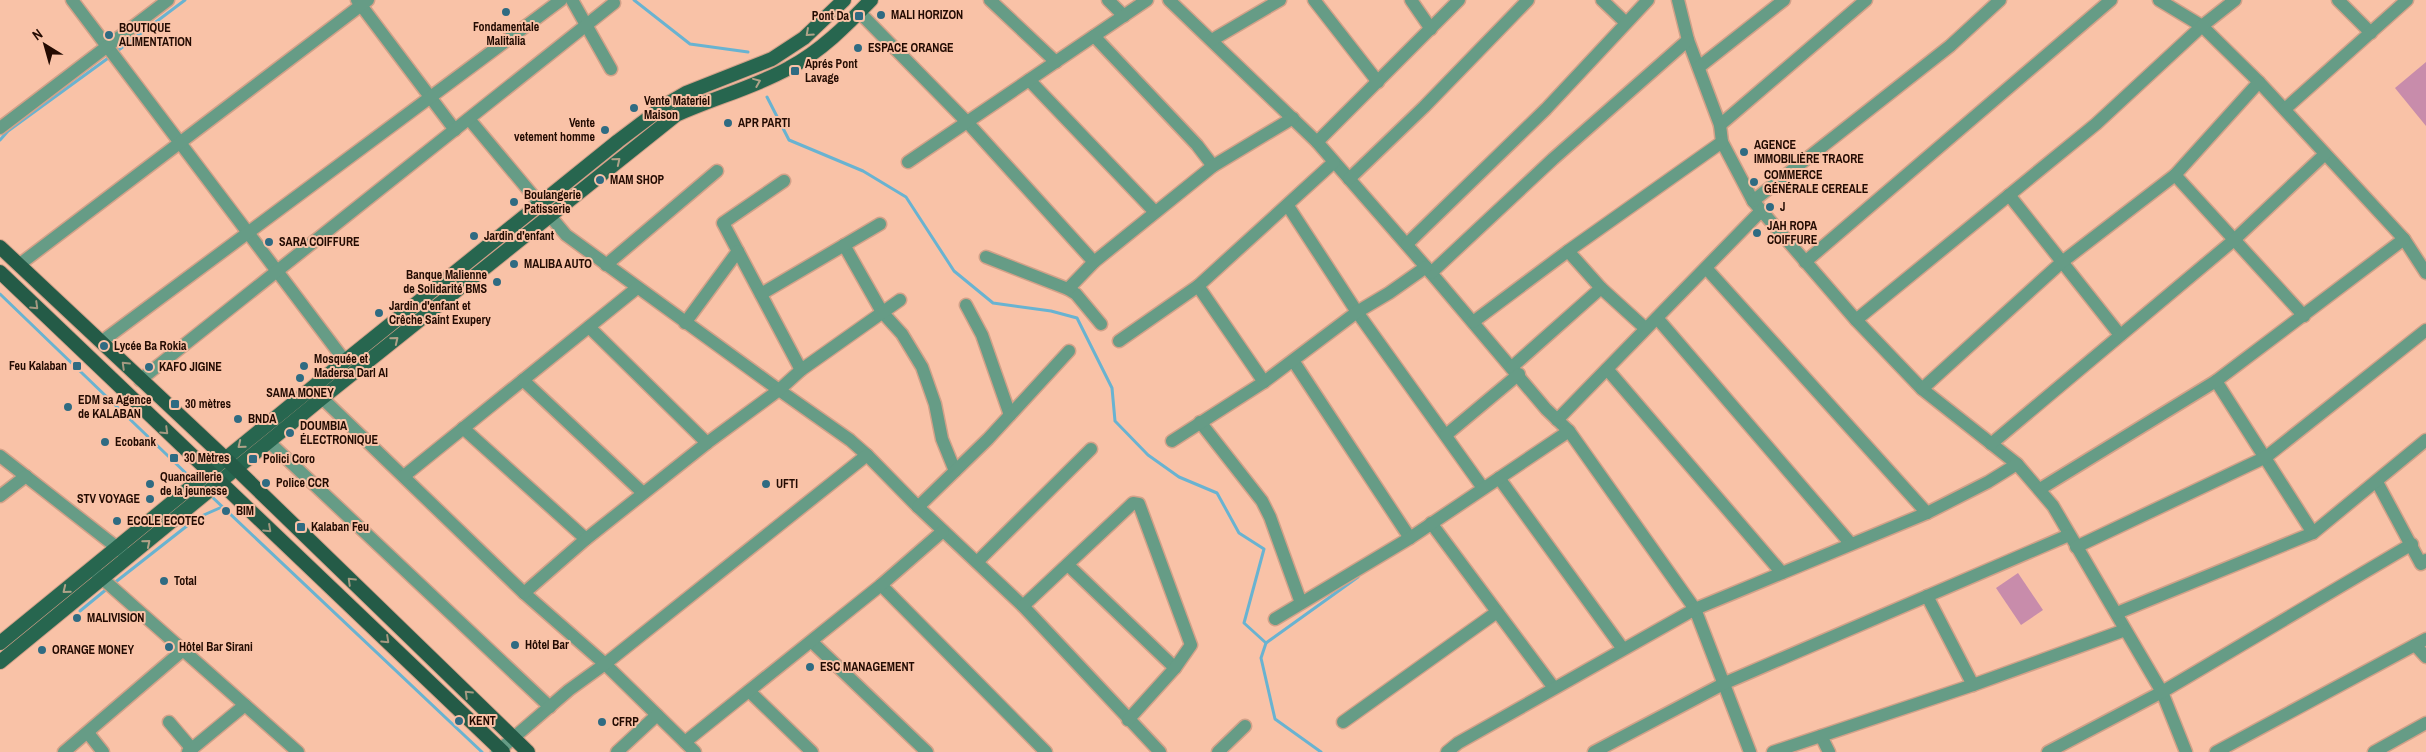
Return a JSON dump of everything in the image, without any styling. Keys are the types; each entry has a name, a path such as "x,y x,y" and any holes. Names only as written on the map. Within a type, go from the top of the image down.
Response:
{"highway":[{"path":"0,247 225,458 235,471 528,752"},
{"path":"0,272 500,751"}],"main road":[{"path":"0,643 92,569 214,478 235,471 544,211 618,141 667,104 686,93 772,59 804,38 844,0"},
{"path":"0,662 129,558 214,478 225,458 345,360 544,211 676,116 705,101 789,68 843,28 871,0"}],"street":[{"path":"72,0 345,360"},
{"path":"0,128 168,0"},
{"path":"101,342 561,0"},
{"path":"572,0 611,69"},
{"path":"990,0 1056,62"},
{"path":"1108,0 1124,16"},
{"path":"908,162 1147,0"},
{"path":"1169,0 1317,142 1407,244 1556,420 1569,432 1695,609 1750,752"},
{"path":"1212,40 1280,0"},
{"path":"1314,0 1378,82"},
{"path":"1410,0 1431,29"},
{"path":"1317,142 1459,0"},
{"path":"1349,179 1424,107 1528,0"},
{"path":"1602,0 1625,22"},
{"path":"1407,244 1546,109 1625,22 1648,0"},
{"path":"1678,0 1688,40 1720,125 1722,142 1753,201 1856,320 1922,389 2016,464 2040,489 2053,506 2162,692 2186,752"},
{"path":"1699,67 1784,0"},
{"path":"1720,125 1866,0"},
{"path":"1753,201 1950,46 2000,0"},
{"path":"1805,262 2111,0"},
{"path":"2162,0 2202,26 2259,82 2404,239 2426,273"},
{"path":"1856,320 2096,124 2202,26 2235,0"},
{"path":"2338,0 2371,33"},
{"path":"2285,110 2407,0"},
{"path":"20,264 362,2 455,130"},
{"path":"140,380 614,3"},
{"path":"859,12 968,122 1094,262"},
{"path":"1094,36 1197,145 1213,166"},
{"path":"1172,441 1294,362 1356,312 1429,270 1688,40"},
{"path":"1029,80 1155,212"},
{"path":"1922,389 2062,262 2175,175 2259,82"},
{"path":"1068,289 1094,262 1213,166 1293,118"},
{"path":"468,119 566,235 867,454 918,507 1023,606 1160,752"},
{"path":"1473,322 1568,251 1722,142"},
{"path":"1991,444 2234,240 2325,154"},
{"path":"1119,341 1198,286 1288,206 1334,162"},
{"path":"606,265 717,171"},
{"path":"2175,175 2304,316"},
{"path":"784,181 723,223 801,370"},
{"path":"2009,195 2120,335"},
{"path":"1288,206 1356,312 1483,488"},
{"path":"1556,420 1762,211"},
{"path":"761,294 880,224"},
{"path":"2040,489 2216,382 2404,239"},
{"path":"844,245 882,312 902,334 922,367 935,404 942,439 955,471"},
{"path":"685,323 738,250"},
{"path":"1568,251 1601,288 1645,328"},
{"path":"986,257 1068,289 1076,294 1101,324"},
{"path":"1706,268 1927,513"},
{"path":"1198,286 1264,382"},
{"path":"404,476 637,288"},
{"path":"1446,435 1516,371 1601,288"},
{"path":"524,593 643,493 707,443 779,390 801,370 900,300"},
{"path":"966,305 982,335 1010,415"},
{"path":"1656,318 1851,544"},
{"path":"589,327 707,443"},
{"path":"2076,547 2266,457 2426,330"},
{"path":"918,507 1010,415 1069,351"},
{"path":"1294,362 1410,538"},
{"path":"1607,369 1782,573"},
{"path":"523,380 643,493"},
{"path":"2216,382 2266,457 2313,533"},
{"path":"322,398 524,593 605,664 695,752"},
{"path":"1200,422 1262,501 1270,517 1301,604"},
{"path":"463,428 586,540"},
{"path":"1275,619 1410,538 1569,432"},
{"path":"2117,613 2313,533 2426,440"},
{"path":"269,442 550,707"},
{"path":"977,562 1091,449"},
{"path":"500,751 550,707 867,454"},
{"path":"0,456 129,558"},
{"path":"1447,752 1458,743 1695,609 1927,513 1988,482 2016,464"},
{"path":"0,496 26,476"},
{"path":"1499,478 1623,649"},
{"path":"2377,482 2424,566"},
{"path":"1023,606 1133,503 1139,504 1191,645 1175,668 1128,720"},
{"path":"1431,523 1554,688"},
{"path":"684,742 882,586 943,531"},
{"path":"1594,752 1725,683 2069,535"},
{"path":"2048,752 2162,692 2412,544"},
{"path":"1068,564 1175,668"},
{"path":"92,569 182,651 298,752"},
{"path":"882,586 1046,752"},
{"path":"1927,596 1973,685"},
{"path":"1343,722 1497,612"},
{"path":"1774,752 1973,685 2125,630"},
{"path":"812,642 927,752"},
{"path":"2216,752 2420,642 2426,657"},
{"path":"64,752 182,651"},
{"path":"749,691 812,752"},
{"path":"169,722 190,750 245,705"},
{"path":"618,752 657,715"},
{"path":"2374,752 2426,723"},
{"path":"1218,752 1245,726"},
{"path":"88,733 104,752"},
{"path":"1821,736 1829,752"}],"shaded area":[{"path":"2426,62 2426,126 2395,88"},
{"path":"2018,573 2043,610 2021,625 1996,588"}],"waterway":[{"path":"116,52 185,0"},
{"path":"634,0 690,44 748,52"},
{"path":"0,140 8,131 111,56"},
{"path":"767,97 789,140 863,171 906,197 954,271 993,303 1051,311 1077,318 1112,388 1115,421 1148,455 1179,477 1217,493 1239,533 1264,549 1244,623 1266,643 1261,658 1275,719 1321,752"},
{"path":"0,294 194,481"},
{"path":"210,495 482,752"},
{"path":"113,584 197,518 222,507"},
{"path":"1266,643 1358,577"},
{"path":"80,611 108,588"}],"place":[{"name":"Fondamentale Malitalia","path":"506,12"},
{"name":"MALI HORIZON","path":"881,15"},
{"name":"Pont Da","path":"859,16"},
{"name":"BOUTIQUE ALIMENTATION","path":"109,35"},
{"name":"ESPACE ORANGE","path":"858,48"},
{"name":"Aprés Pont Lavage","path":"795,71"},
{"name":"Vente Materiel Maison","path":"634,108"},
{"name":"APR PARTI","path":"728,123"},
{"name":"Vente vetement homme","path":"605,130"},
{"name":"AGENCE IMMOBILIÈRE TRAORE","path":"1744,152"},
{"name":"MAM SHOP","path":"600,180"},
{"name":"COMMERCE GÉNÉRALE CEREALE","path":"1754,182"},
{"name":"Boulangerie Patisserie","path":"514,202"},
{"name":"J","path":"1770,207"},
{"name":"JAH ROPA COIFFURE","path":"1757,233"},
{"name":"Jardin d'enfant","path":"474,236"},
{"name":"SARA COIFFURE","path":"269,242"},
{"name":"MALIBA AUTO","path":"514,264"},
{"name":"Banque Malienne de Solidarité BMS","path":"497,282"},
{"name":"Jardin d'enfant et Crêche Saint Exupery","path":"379,313"},
{"name":"Lycée Ba Rokia","path":"104,346"},
{"name":"Feu Kalaban","path":"77,366"},
{"name":"Mosquée et Madersa Darl Al","path":"304,366"},
{"name":"KAFO JIGINE","path":"149,367"},
{"name":"SAMA MONEY","path":"300,378"},
{"name":"30 mètres","path":"175,404"},
{"name":"EDM sa Agence de KALABAN","path":"68,407"},
{"name":"BNDA","path":"238,419"},
{"name":"DOUMBIA ÉLECTRONIQUE","path":"290,433"},
{"name":"Ecobank","path":"105,442"},
{"name":"30 Mètres","path":"174,458"},
{"name":"Polici Coro","path":"253,459"},
{"name":"Police CCR","path":"266,483"},
{"name":"Quancaillerie de la jeunesse","path":"150,484"},
{"name":"UFTI","path":"766,484"},
{"name":"STV VOYAGE","path":"150,499"},
{"name":"BIM","path":"226,511"},
{"name":"ECOLE ECOTEC","path":"117,521"},
{"name":"Kalaban Feu","path":"301,527"},
{"name":"Total","path":"164,581"},
{"name":"MALIVISION","path":"77,618"},
{"name":"Hôtel Bar","path":"515,645"},
{"name":"Hôtel Bar Sirani","path":"169,647"},
{"name":"ORANGE MONEY","path":"42,650"},
{"name":"ESC MANAGEMENT","path":"810,667"},
{"name":"KENT","path":"459,721"},
{"name":"CFRP","path":"602,722"}]}
